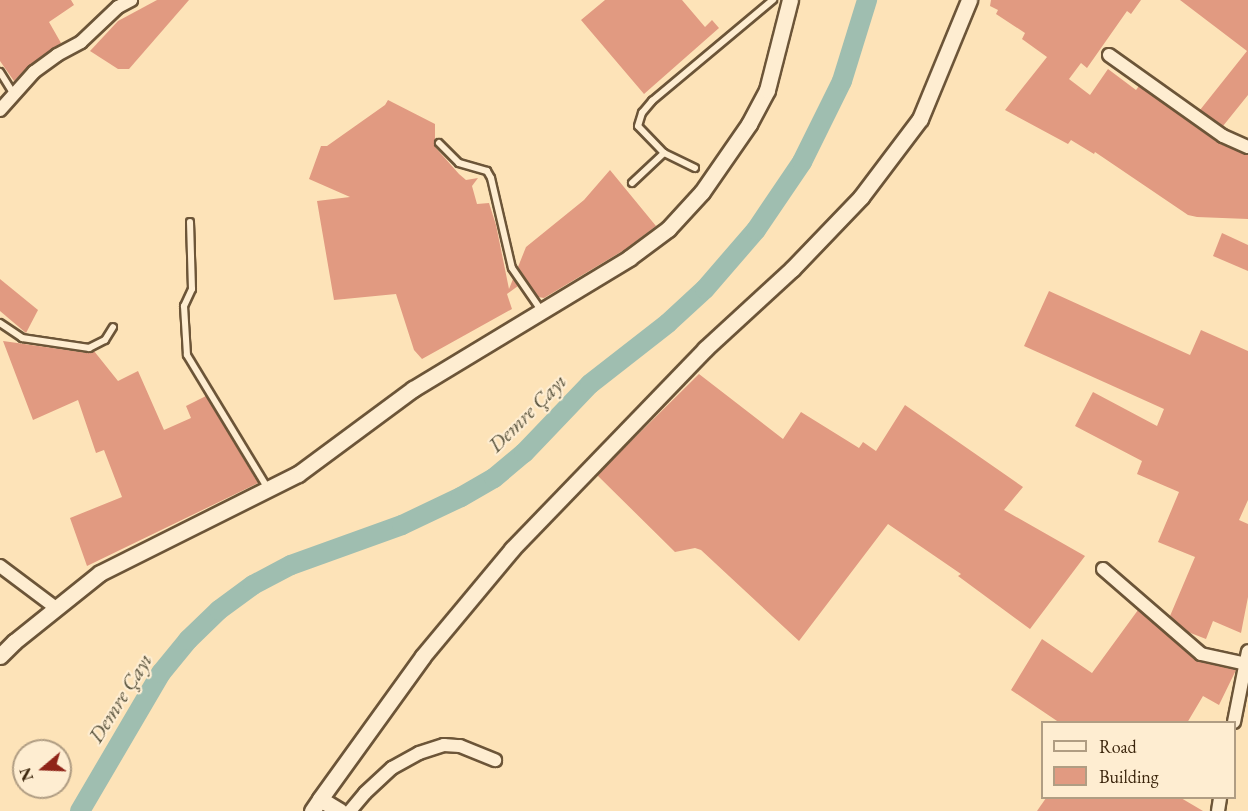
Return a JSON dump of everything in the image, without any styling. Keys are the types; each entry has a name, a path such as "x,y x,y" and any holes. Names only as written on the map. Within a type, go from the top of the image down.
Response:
{"street":[{"path":"0,110 34,72 57,55 81,42 118,7 131,0"},
{"path":"0,656 100,573 298,474 413,389 628,258 668,229 702,192 749,124 767,90 787,0"},
{"path":"340,811 316,805 423,656 512,549 705,349 792,269 861,197 920,119 969,0"},
{"path":"1109,55 1223,136 1248,147"},
{"path":"0,566 56,609"},
{"path":"1103,569 1202,654 1247,657 1234,721"},
{"path":"350,811 364,793 392,768 419,753 444,745 460,746 495,760"}],"lane":[{"path":"695,168 664,153 638,126 642,113 652,101 773,0"},
{"path":"0,72 14,94"},
{"path":"440,143 459,163 487,171 491,178 512,268 541,310"},
{"path":"632,183 664,153"},
{"path":"190,222 192,289 184,306 187,355 268,489"},
{"path":"0,324 22,338 89,348 105,340 112,327"}],"building":[{"path":"0,0 71,0 74,5 49,22 61,43 29,66 14,81 0,61"},
{"path":"157,0 189,0 129,69 118,69 90,51 118,21"},
{"path":"605,0 682,0 705,27 712,20 719,28 644,94 581,20"},
{"path":"991,0 1141,0 1131,14 1127,11 1087,68 1081,63 1069,79 1090,95 1108,69 1136,90 1139,86 1218,143 1248,155 1248,219 1188,215 1095,152 1094,154 1071,140 1068,144 1005,110 1047,57 1022,39 1025,33 996,14 998,10 990,6"},
{"path":"1180,0 1248,0 1248,95 1223,126 1200,110 1247,51"},
{"path":"388,100 435,124 435,147 466,180 478,178 472,186 477,204 489,203 496,225 509,289 513,279 518,286 507,294 512,309 422,359 414,350 396,294 334,300 317,201 350,197 309,179 321,146 327,146 385,105"},
{"path":"610,170 656,226 624,250 544,298 538,297 518,267 526,247 584,200"},
{"path":"1222,233 1248,245 1248,271 1213,256"},
{"path":"0,279 38,310 26,333 0,311"},
{"path":"1049,291 1190,355 1201,330 1248,351 1248,500 1239,520 1248,524 1248,597 1241,633 1213,621 1206,639 1188,632 1170,616 1195,557 1158,542 1179,492 1137,474 1142,461 1075,426 1093,392 1157,426 1164,409 1024,346"},
{"path":"3,341 88,353 94,351 118,381 138,371 164,430 191,418 186,406 206,396 258,483 87,566 70,518 122,497 104,450 96,453 78,400 33,420"},
{"path":"699,374 783,439 801,412 859,448 863,442 876,451 905,405 1023,487 1004,510 1085,556 1030,629 958,576 961,574 888,524 799,641 701,550 695,548 675,552 597,475"},
{"path":"1138,610 1196,661 1236,670 1219,705 1203,696 1188,721 1057,721 1011,690 1042,639 1092,673"},
{"path":"1045,799 1183,799 1203,811 1037,811"}],"waterway":[{"name":"Demre Çayı","path":"80,811 161,673 188,640 219,610 253,585 291,565 402,525 461,497 494,478 524,453 590,384 668,323 705,289 756,230 802,162 842,81 867,0"}]}
